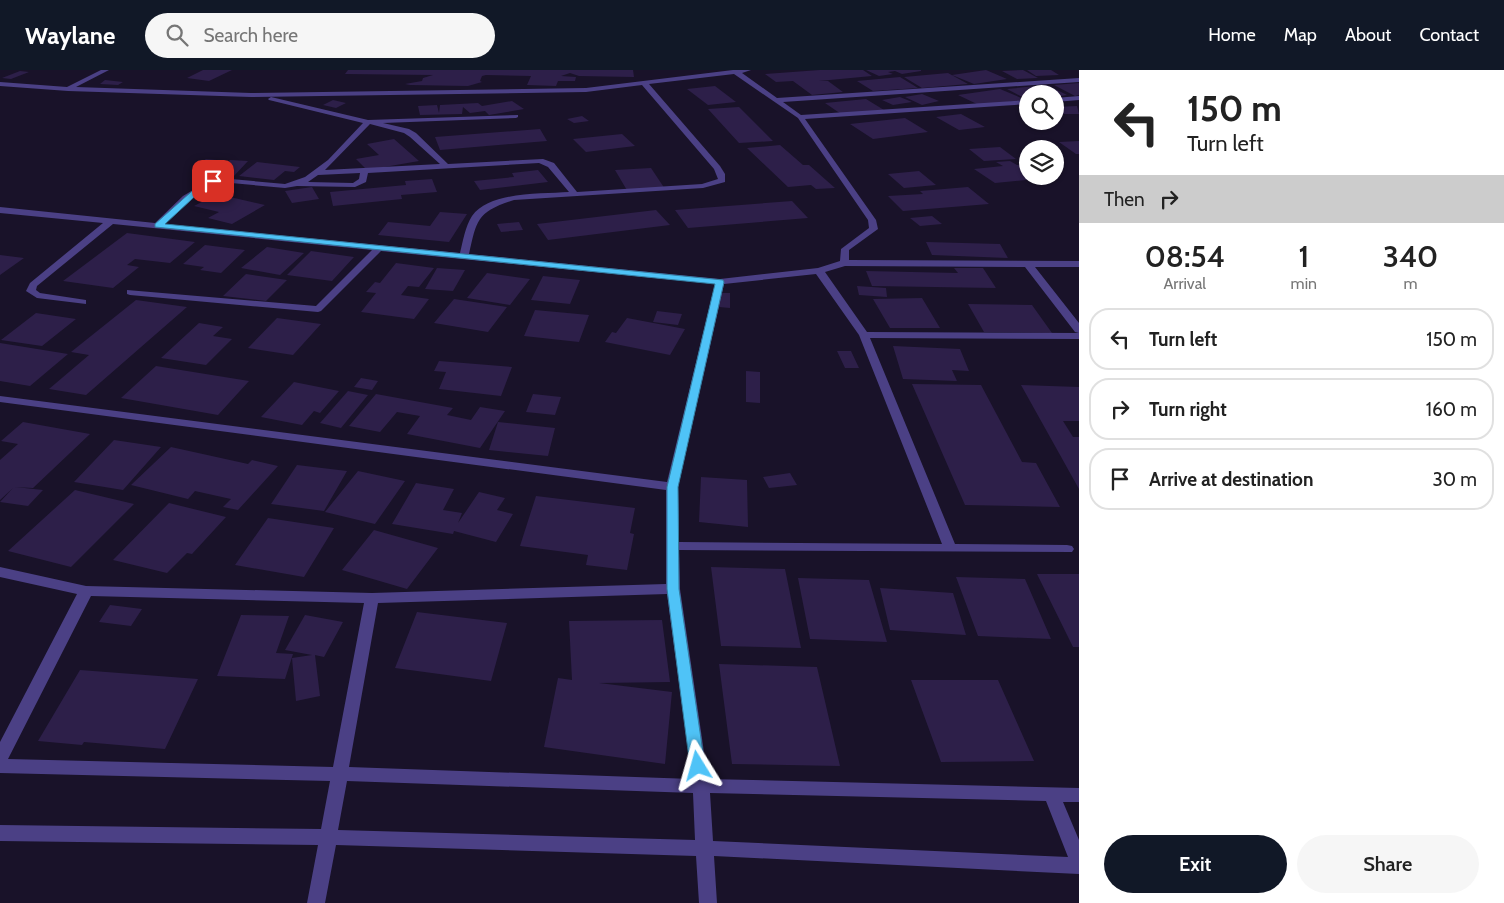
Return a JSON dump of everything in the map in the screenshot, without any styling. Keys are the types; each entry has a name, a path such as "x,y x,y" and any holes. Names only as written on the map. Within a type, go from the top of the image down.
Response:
{"street":[{"path":"68,89 106,70"},
{"path":"0,84 68,89 251,94 586,90 748,70"},
{"path":"735,71 800,117 872,220 874,229 845,249 844,263"},
{"path":"776,100 1079,80"},
{"path":"464,255 474,217 483,209 513,198 703,186 722,180 717,168 645,84"},
{"path":"251,94 406,131 413,135 446,166"},
{"path":"1064,99 1079,98"},
{"path":"800,117 1019,103"},
{"path":"318,173 368,122 516,116"},
{"path":"158,225 202,186 220,180 286,186 318,173 540,161 551,165 575,194"},
{"path":"294,184 355,185 363,180 364,170"},
{"path":"0,210 720,282 819,272 844,263 1079,264"},
{"path":"83,302 37,295 31,291 33,285 112,221"},
{"path":"130,292 318,309 379,248"},
{"path":"1028,264 1079,330"},
{"path":"819,272 864,335 950,548"},
{"path":"708,903 700,786 673,589 672,487 720,282"},
{"path":"864,335 1079,336"},
{"path":"0,399 672,487"},
{"path":"674,546 1067,549"},
{"path":"0,572 86,591 372,598 673,589"},
{"path":"0,758 86,591"},
{"path":"316,903 338,774 372,598"},
{"path":"0,766 1079,795"},
{"path":"1052,794 1079,862"},
{"path":"0,833 327,837 704,848 1079,866"}],"building":[{"path":"203,70 232,70 209,81 187,78"},
{"path":"348,70 633,70 634,77 579,76 570,73 561,76 576,77 575,81 558,81 556,86 527,85 531,76 486,75 482,76 480,81 482,82 468,86 410,85 405,84 422,81 423,78 433,75 345,74"},
{"path":"820,70 863,70 872,76 819,81 828,81 843,92 812,95 793,81 776,82 765,74"},
{"path":"866,70 921,71 902,74 895,71 888,72 893,74 879,76"},
{"path":"986,70 1007,79 974,84 952,75"},
{"path":"1023,70 1038,78 1017,79 1002,71"},
{"path":"1027,70 1051,70 1059,75 1036,76"},
{"path":"20,71 29,72 11,79 2,78"},
{"path":"948,73 968,84 922,88 904,77"},
{"path":"900,77 918,88 873,91 857,81"},
{"path":"105,80 123,82 118,85 100,84"},
{"path":"1079,83 1079,95 1075,96 1064,90 1064,85 1054,85"},
{"path":"715,86 736,102 708,105 687,89"},
{"path":"1019,88 1019,95 1007,89"},
{"path":"1000,89 1019,97 1019,101 979,105 958,95"},
{"path":"922,94 939,101 922,105 905,97"},
{"path":"900,97 912,102 893,105 882,100"},
{"path":"866,99 884,110 841,114 825,103"},
{"path":"333,100 346,103 336,108 323,105"},
{"path":"512,101 524,109 489,115 485,111 470,113 463,107 462,114 420,115 418,106 437,105 439,113 440,105 478,103 482,106"},
{"path":"1077,106 1079,114 1064,114 1064,107"},
{"path":"739,107 773,141 739,143 708,109"},
{"path":"961,114 985,127 959,130 936,117"},
{"path":"582,116 589,121 574,123 567,119"},
{"path":"905,118 928,132 873,139 850,124"},
{"path":"540,129 547,141 440,150 435,137"},
{"path":"622,134 635,146 586,152 573,139"},
{"path":"394,139 419,161 367,170 356,159 379,155 367,144"},
{"path":"1079,141 1079,154 1064,146 1064,142"},
{"path":"780,145 803,165 809,165 835,188 816,189 811,185 788,187 747,148"},
{"path":"1000,147 1016,159 984,161 969,149"},
{"path":"206,159 227,161 214,171 192,168"},
{"path":"230,160 248,161 234,176 215,175"},
{"path":"1010,161 1019,165 1019,181 995,183 974,169 1003,166 996,162"},
{"path":"257,162 300,167 294,172 285,171 274,180 239,176"},
{"path":"651,168 665,189 628,192 615,170"},
{"path":"538,170 548,182 480,190 474,181 514,177 512,173"},
{"path":"919,171 936,185 904,188 888,174"},
{"path":"432,179 437,192 401,195 402,199 333,206 330,192 406,185 405,181"},
{"path":"312,187 319,199 292,203 285,191"},
{"path":"968,187 989,204 903,211 888,196 923,194 920,191"},
{"path":"217,194 265,205 232,224 208,218 219,212 194,206"},
{"path":"792,201 808,218 688,228 675,210"},
{"path":"656,210 670,225 548,240 537,224"},
{"path":"440,212 467,214 449,242 378,235 388,222 430,226"},
{"path":"932,216 942,224 920,226 910,218"},
{"path":"519,222 523,230 501,232 497,224"},
{"path":"127,233 195,242 170,263 135,259 127,265 139,267 113,288 63,281"},
{"path":"926,242 1000,244 1008,258 932,255"},
{"path":"205,245 245,250 221,273 200,270 204,267 183,264"},
{"path":"267,247 304,253 280,275 241,268"},
{"path":"311,251 354,257 332,281 287,275"},
{"path":"0,255 24,258 0,275"},
{"path":"396,263 434,268 419,287 408,286 401,295 429,299 414,319 361,312 376,293 366,292 375,282 380,283"},
{"path":"437,268 465,270 453,291 425,289"},
{"path":"954,268 983,268 996,288 872,286 866,271 958,273"},
{"path":"487,273 530,279 510,305 467,298"},
{"path":"246,274 287,280 266,301 223,296"},
{"path":"543,276 580,280 570,304 531,300"},
{"path":"857,286 886,288 887,297 859,295"},
{"path":"719,293 730,293 730,308 719,307"},
{"path":"922,298 940,328 890,328 873,299"},
{"path":"454,299 507,307 488,332 434,323"},
{"path":"136,300 187,307 86,395 49,389 89,355 71,352"},
{"path":"968,304 1032,305 1052,333 984,332"},
{"path":"535,310 589,315 579,342 524,336"},
{"path":"657,311 682,314 678,325 653,322"},
{"path":"36,313 76,319 42,346 1,340"},
{"path":"277,318 321,324 293,355 248,348"},
{"path":"627,318 685,329 670,355 605,342 612,332 616,333"},
{"path":"199,323 223,327 213,336 232,339 206,365 161,358"},
{"path":"0,343 68,354 30,386 0,381"},
{"path":"893,346 960,349 969,371 952,370 957,381 903,379"},
{"path":"837,351 851,351 859,368 845,368"},
{"path":"439,361 512,367 501,396 439,389 446,372 434,371"},
{"path":"156,366 249,381 218,415 121,398"},
{"path":"746,371 760,372 760,403 746,402"},
{"path":"361,378 378,381 372,390 354,387"},
{"path":"294,382 339,391 320,413 314,411 302,425 261,417"},
{"path":"912,384 981,385 1022,462 1036,463 1060,507 965,505"},
{"path":"1021,385 1079,387 1079,421 1063,421 1073,437 1079,437 1079,489"},
{"path":"348,391 368,395 341,428 320,423"},
{"path":"376,394 453,408 447,415 471,420 480,407 505,411 480,448 407,434 420,416 397,412 380,432 349,426"},
{"path":"533,394 561,397 555,415 526,412"},
{"path":"23,422 90,434 33,488 15,487 43,490 28,506 0,502 13,488 0,500 0,460 18,444 1,441"},
{"path":"498,422 555,428 548,456 489,450"},
{"path":"114,440 161,447 123,490 74,482"},
{"path":"171,447 248,464 252,460 278,466 238,510 223,507 231,499 195,491 188,499 131,485"},
{"path":"297,465 347,471 324,511 271,504"},
{"path":"358,471 405,481 375,524 325,512"},
{"path":"790,473 797,485 769,488 763,477"},
{"path":"701,477 747,480 748,527 699,522"},
{"path":"416,483 454,489 443,510 462,513 458,523 479,492 505,498 497,510 513,514 496,542 454,531 453,534 392,524"},
{"path":"75,490 134,504 71,567 8,551"},
{"path":"536,496 635,508 630,533 634,534 627,570 586,565 588,555 520,546"},
{"path":"169,503 226,517 192,554 187,553 167,573 113,560"},
{"path":"268,518 334,528 304,577 235,565"},
{"path":"374,530 438,548 407,589 342,570"},
{"path":"711,567 785,569 801,648 721,646"},
{"path":"1037,574 1079,574 1079,647 1073,647"},
{"path":"956,577 1025,579 1051,639 978,636"},
{"path":"798,578 869,580 887,642 810,639"},
{"path":"880,588 953,593 966,635 890,630"},
{"path":"110,605 142,609 131,626 99,622"},
{"path":"417,612 507,623 491,681 395,668"},
{"path":"241,615 289,616 276,653 293,654 285,679 217,676"},
{"path":"305,615 343,622 324,657 315,655 320,696 296,701 292,658 312,655 285,650"},
{"path":"662,620 670,682 599,683 672,692 665,764 544,747 558,678 572,680 569,621"},
{"path":"719,664 817,667 840,766 732,764"},
{"path":"80,670 198,679 165,749 84,742 82,745 38,741"},
{"path":"911,680 998,680 1034,761 941,762"}],"route":[{"path":"213,181 202,186 158,225 720,282 672,487 673,589 698,766"}]}
